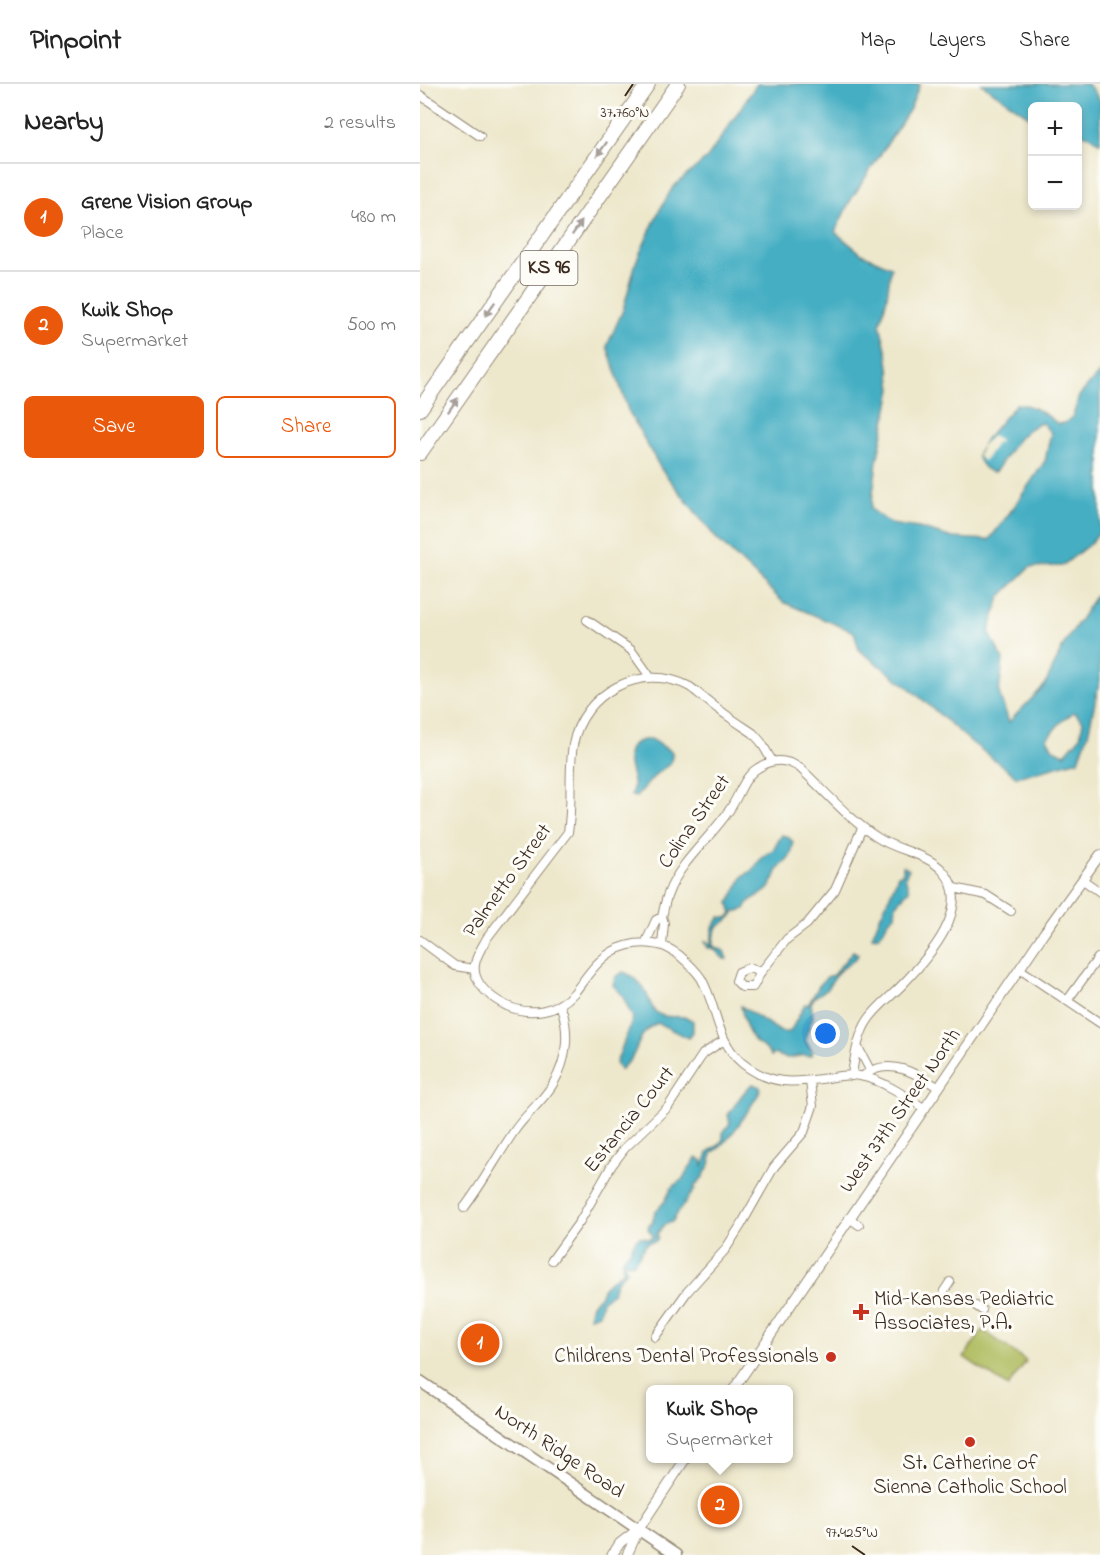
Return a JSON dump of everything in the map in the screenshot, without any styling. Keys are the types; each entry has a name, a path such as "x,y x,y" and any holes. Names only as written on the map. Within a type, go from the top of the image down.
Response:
{"highway":[{"name":"KS 96","path":"420,409 648,84"},
{"name":"KS 96","path":"420,453 678,84"}],"main road":[{"name":"North Ridge Road","path":"420,1381 676,1555"}],"street":[{"path":"420,95 480,135"},
{"path":"587,620 631,650 651,678 690,687 753,733 772,761 786,761 800,768 862,828 881,840 935,863 948,877 954,888 955,899 949,922 914,972 868,1020 854,1058 852,1076"},
{"name":"Palmetto Street","path":"474,969 476,956 487,938 568,832 572,813 573,744 582,721 596,701 614,687 636,679 651,678"},
{"name":"Colina Street","path":"662,945 664,923 662,917 668,894 680,872 720,824 750,775 759,766 772,761"},
{"path":"761,972 787,939 807,924 835,890 862,828"},
{"name":"West 37th Street North","path":"736,1385 1021,970 1044,933 1100,855"},
{"path":"1083,880 1100,892"},
{"path":"954,888 986,894 1011,911"},
{"name":"Colina Street","path":"646,942 656,920 662,917"},
{"path":"420,940 455,966 474,969 475,976 484,989 497,1000 524,1011 549,1009 560,1004 572,995 600,960 615,949 646,942 662,945 684,959 700,976 724,1040 735,1056 758,1074 777,1082 863,1076 898,1092 925,1109"},
{"path":"1067,1001 1098,958"},
{"path":"1021,970 1100,1023"},
{"path":"464,1208 519,1124 554,1084 563,1062 567,1039 567,1026 560,1004"},
{"name":"Estancia Court","path":"552,1260 571,1235 612,1165 668,1107 703,1054 724,1040"},
{"path":"859,1049 870,1070"},
{"path":"863,1076 870,1070 882,1067 899,1067 917,1074 939,1088"},
{"path":"654,1337 683,1297 724,1250 774,1167 804,1132 813,1106 810,1081"},
{"path":"849,1218 859,1225"},
{"path":"944,1291 950,1282"},
{"path":"627,1555 639,1529 683,1463"},
{"path":"612,1555 620,1543 639,1529"}],"green space":[{"path":"983,1330 1026,1361 1008,1387 964,1357"}],"water":[{"path":"757,84 920,84 910,109 850,201 835,232 862,254 891,267 880,324 892,389 877,462 871,509 891,524 919,528 953,538 989,540 1045,461 1051,433 1042,423 1034,426 1015,443 995,472 983,467 977,455 986,439 1016,404 1027,405 1038,410 1058,424 1065,423 1073,416 1079,396 1100,372 1100,531 1091,543 1062,566 1030,567 1000,597 989,632 1003,660 999,693 1009,722 1045,685 1064,644 1100,589 1100,679 1088,734 1079,760 1017,777 971,742 908,687 859,650 854,632 783,602 716,538 661,469 628,410 607,346 623,310 636,262 658,213 673,187 708,157","holes":["1074,712 1083,721 1080,737 1065,754 1053,749 1047,738 1061,722"]},
{"path":"982,84 1088,84 1100,100 1100,143 1082,134 1082,102 1028,102 1028,115"},
{"path":"651,739 672,752 670,764 657,773 636,797 631,796 633,784 628,760 629,750 637,742"},
{"path":"782,835 793,842 791,853 778,870 770,886 751,900 745,909 735,912 716,928 713,946 724,951 727,959 724,959 713,948 708,948 705,942 711,945 713,927 720,917 727,918 732,914 729,903 743,876 753,870 762,857 773,850"},
{"path":"903,866 909,869 905,877 909,890 896,904 895,915 888,921 879,936 872,937 898,875 903,873"},
{"path":"853,951 858,954 857,957 837,973 827,989 815,997 811,1003 813,1017 806,1035 806,1042 813,1053 810,1056 790,1058 775,1054 771,1056 751,1036 741,1006 781,1032 790,1032 805,1004 808,1005 819,986 827,977 833,975"},
{"path":"623,972 641,985 652,1008 657,1013 689,1018 693,1021 693,1032 688,1038 658,1023 652,1026 643,1034 631,1059 620,1070 616,1063 633,1018 622,995 613,985 615,977"},
{"path":"753,1084 761,1090 732,1134 713,1152 711,1162 703,1177 672,1222 664,1225 657,1234 656,1241 647,1243 633,1264 627,1263 626,1260 624,1263 627,1270 616,1282 613,1292 602,1301 599,1314 589,1317 592,1304 601,1295 604,1286 623,1271 622,1260 636,1240 640,1237 649,1239 654,1237 648,1229 649,1224 652,1224 655,1212 665,1201 672,1187 682,1180 696,1158 702,1160 703,1166 709,1151 718,1146 723,1139 723,1133 730,1123 728,1115"}],"pier":[{"path":"992,435 1000,441 984,461 977,456 982,448 979,446 982,446"}],"place":[{"name":"Mid-Kansas Pediatric Associates, P.A.","path":"861,1312"},
{"name":"Grene Vision Group","path":"480,1343"},
{"name":"Childrens Dental Professionals","path":"831,1357"},
{"name":"St. Catherine of Sienna Catholic School","path":"970,1442"},
{"name":"Kwik Shop","path":"720,1505"}]}
